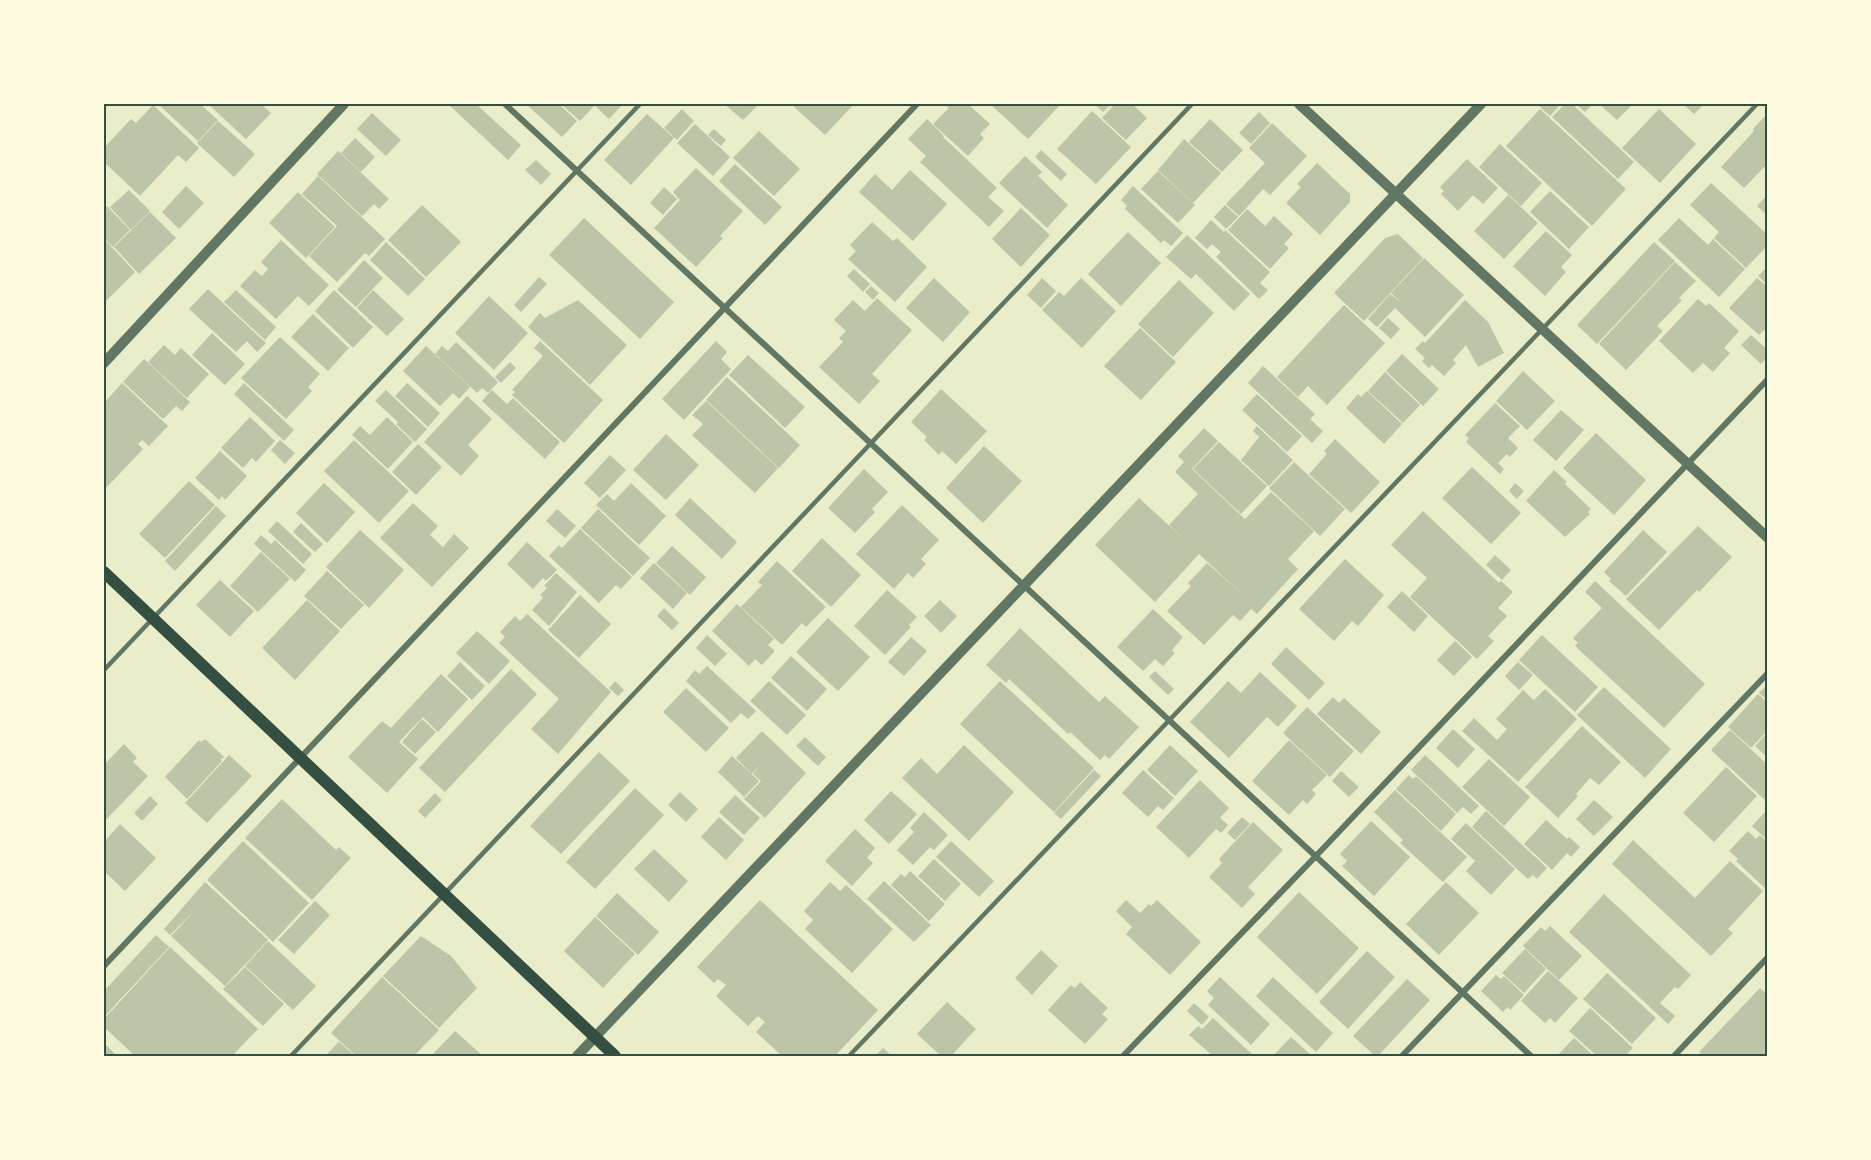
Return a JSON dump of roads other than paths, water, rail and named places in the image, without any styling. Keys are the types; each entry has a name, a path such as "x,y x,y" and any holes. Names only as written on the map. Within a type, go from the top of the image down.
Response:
{"main road":[{"path":"104,572 615,1056"}],"street":[{"path":"104,363 344,104"},
{"path":"505,104 1531,1056"},
{"path":"104,966 917,104"},
{"path":"1299,104 1767,538"},
{"path":"577,1056 1481,104"},
{"path":"1123,1056 1315,857 1767,379"},
{"path":"1402,1056 1767,673"},
{"path":"1674,1056 1767,957"}],"lane":[{"path":"104,670 640,104"},
{"path":"291,1056 1192,104"},
{"path":"849,1056 1757,104"}]}
